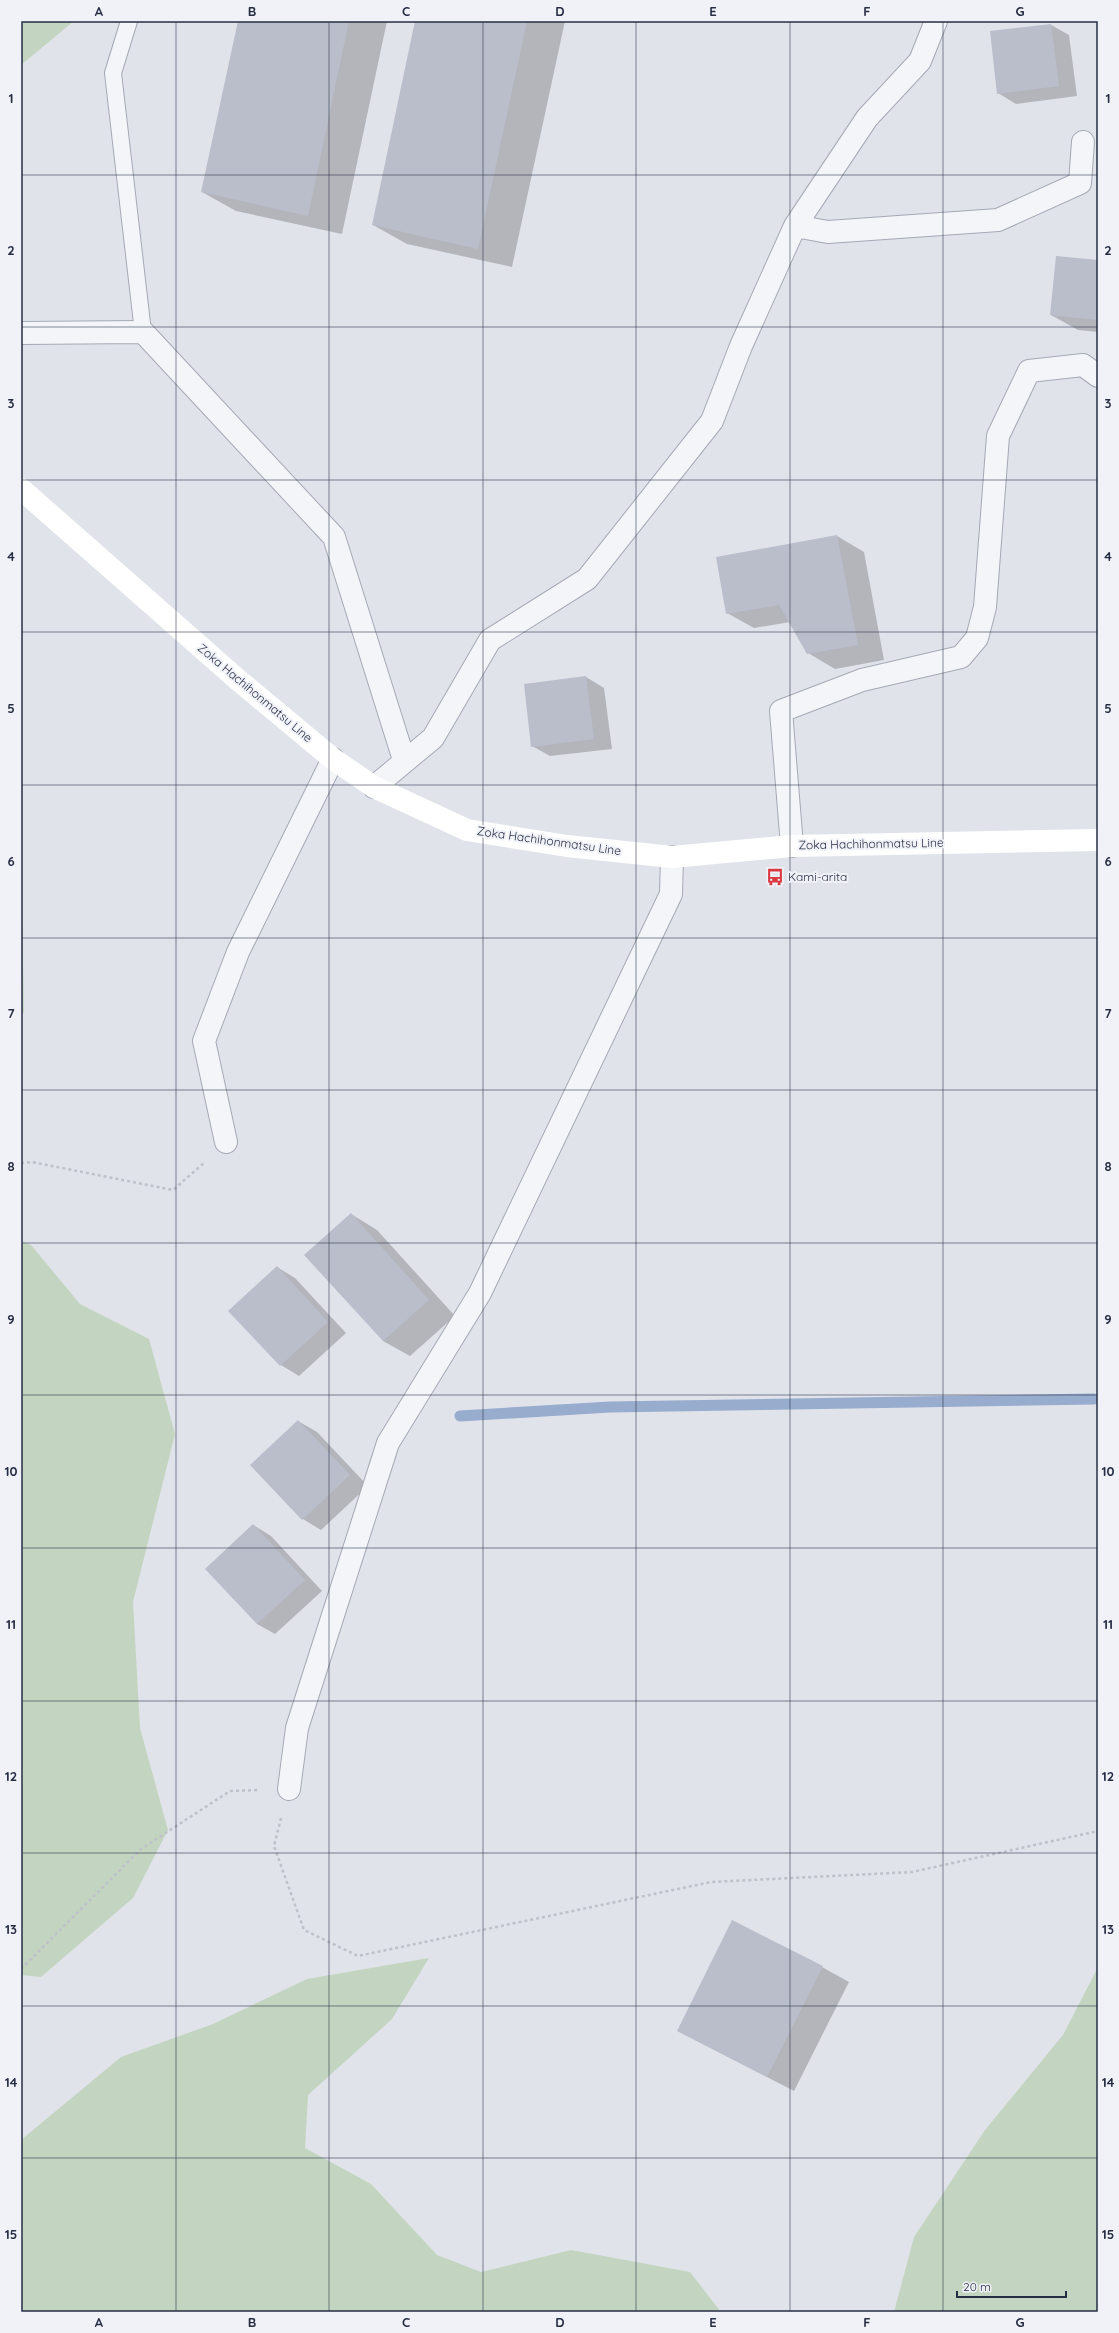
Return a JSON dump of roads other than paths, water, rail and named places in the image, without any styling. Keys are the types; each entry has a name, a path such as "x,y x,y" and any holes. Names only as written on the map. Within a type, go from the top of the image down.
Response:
{"main road":[{"name":"Zoka Hachihonmatsu Line","path":"21,489 231,674 333,759 374,786 467,830 567,846 672,857 792,846 1098,840"}],"street":[{"path":"374,786 404,760 433,738 490,640 587,578 712,421 741,346 795,226 867,118 920,61 936,21"},
{"path":"795,226 828,232 998,220 1080,183 1083,142"},
{"path":"21,334 143,332 334,537 404,760"},
{"path":"792,846 782,711 862,680 961,657 977,638 985,607 998,436 1029,371 1083,365 1098,376"},
{"path":"226,1142 204,1041 238,952 333,759"},
{"path":"289,1789 297,1728 388,1443 480,1293 671,894 672,857"}],"lane":[{"path":"129,21 113,73 143,332"}],"waterway":[{"path":"460,1416 610,1407 1094,1399"}],"place":[{"name":"Kami-arita","path":"775,877"}]}
